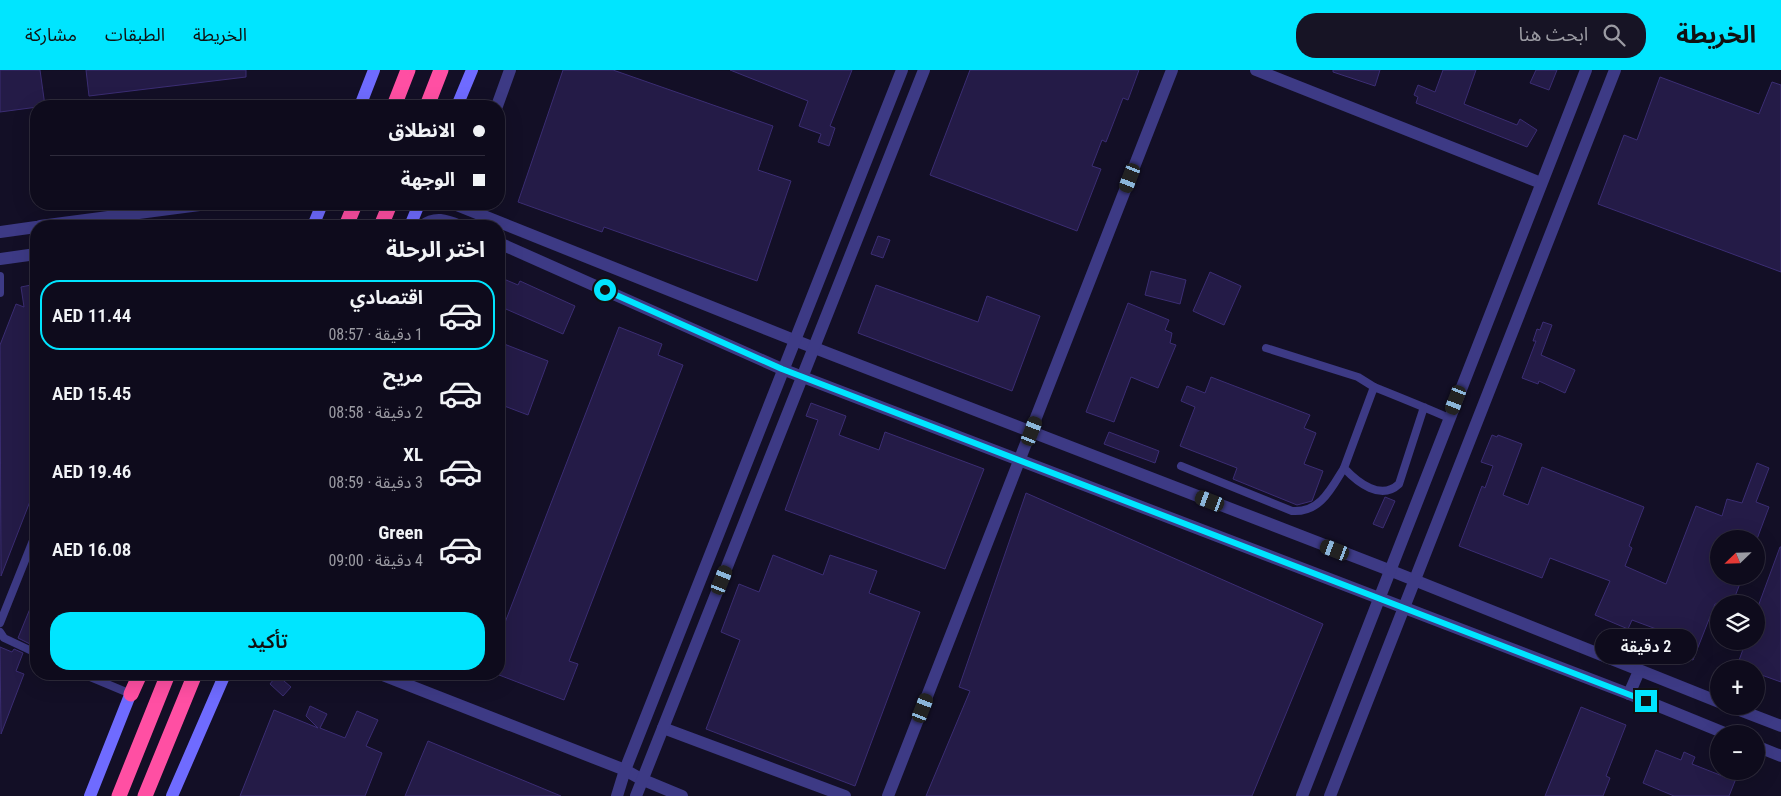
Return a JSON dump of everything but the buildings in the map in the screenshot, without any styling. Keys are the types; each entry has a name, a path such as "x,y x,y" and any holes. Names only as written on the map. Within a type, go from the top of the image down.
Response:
{"highway":[{"path":"396,100 408,70"},
{"path":"429,100 441,70"},
{"path":"131,694 137,680"},
{"path":"120,796 166,680"},
{"path":"145,796 193,680"}],"main road":[{"path":"362,100 374,70"},
{"path":"460,100 472,70"},
{"path":"172,796 222,680"},
{"path":"90,796 131,694"}],"street":[{"path":"499,100 510,70"},
{"path":"617,796 625,770 782,369 902,70"},
{"path":"636,796 641,779 664,728 924,70"},
{"path":"888,796 1172,70"},
{"path":"1256,70 1541,183"},
{"path":"1302,796 1586,70"},
{"path":"1330,796 1616,70"},
{"path":"86,220 161,210"},
{"path":"473,210 498,220"},
{"path":"505,223 814,348 1389,570 1414,582 1710,699"},
{"path":"0,232 30,228"},
{"path":"505,246 782,369 1404,607 1710,727"},
{"path":"0,259 30,255"},
{"path":"1629,694 1639,671"},
{"path":"395,680 625,770 641,779 682,796"},
{"path":"1753,715 1781,726"},
{"path":"664,728 845,796"},
{"path":"1765,750 1781,756"}],"lane":[{"path":"0,276 0,293"},
{"path":"1266,348 1358,377 1374,388 1449,418"},
{"path":"1181,466 1292,511 1302,512 1314,508 1325,498 1344,468 1374,388"},
{"path":"1344,468 1357,481 1368,487 1383,491 1395,488 1399,484 1424,407"},
{"path":"0,623 30,548"},
{"path":"0,632 4,638 30,650"},
{"path":"97,680 131,694"}],"route":[{"path":"605,290 782,369 1646,701"}]}
